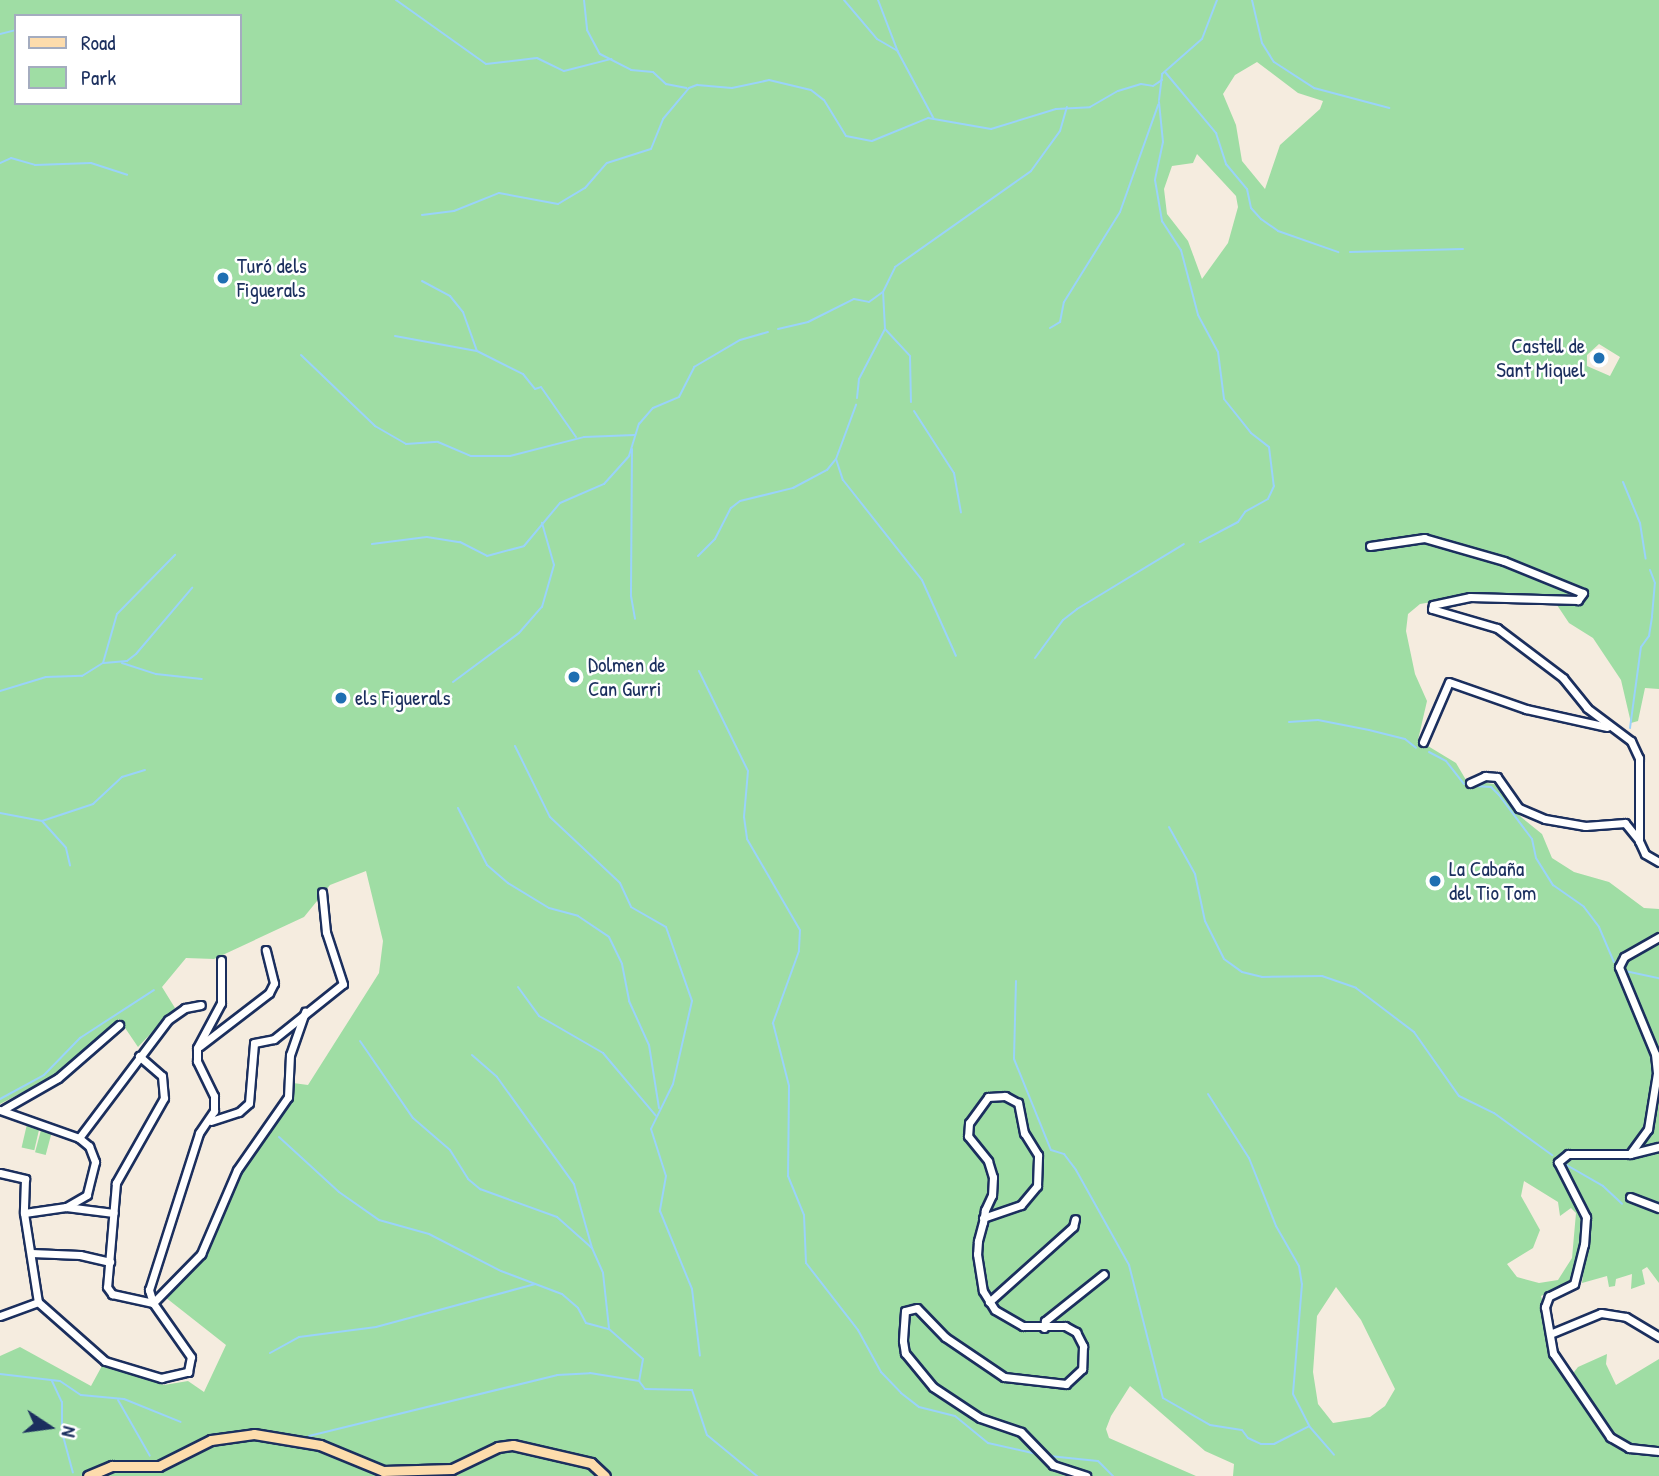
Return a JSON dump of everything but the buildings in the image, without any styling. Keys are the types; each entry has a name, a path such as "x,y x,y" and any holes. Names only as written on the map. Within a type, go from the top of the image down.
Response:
{"main road":[{"path":"88,1476 111,1466 159,1466 211,1440 254,1434 320,1445 383,1471 452,1469 494,1448 513,1444 591,1463 605,1476"}],"street":[{"path":"1370,546 1424,538 1580,591 1582,597 1578,600 1470,597 1433,605 1432,609 1497,628 1563,678 1608,727 1631,741 1639,758 1639,841"},
{"path":"1423,742 1448,682 1526,709 1608,727"},
{"path":"1470,783 1485,776 1497,777 1519,808 1545,819 1585,826 1625,823 1645,854 1659,862"},
{"path":"0,1174 25,1180 24,1213 38,1302 105,1361 162,1378 182,1376 192,1365 191,1356 153,1303 149,1290 199,1133 211,1121 239,1112 249,1103 254,1043 274,1039 305,1012 335,992 343,980 326,932 322,892"},
{"path":"1630,1153 1648,1129 1657,1073 1655,1054 1619,967 1624,957 1659,937"},
{"path":"197,1048 269,993 274,983 266,950"},
{"path":"211,1121 214,1096 197,1061 197,1048 221,1003 221,960"},
{"path":"79,1138 169,1020 184,1008 201,1005"},
{"path":"153,1303 201,1254 237,1170 288,1097 290,1055 305,1012"},
{"path":"2,1109 58,1078 119,1025"},
{"path":"139,1056 162,1076 164,1098 116,1183 108,1292 153,1303"},
{"path":"983,1218 1021,1205 1037,1186 1038,1155 1024,1133 1018,1103 1004,1096 988,1097 969,1123 968,1136 988,1161 993,1177 983,1218 977,1254 989,1302 1023,1326 1071,1328 1082,1341 1082,1368 1066,1384 1009,1378 993,1372 945,1337 917,1308 905,1311 905,1353 933,1387 980,1418 1021,1432 1053,1465 1086,1476"},
{"path":"2,1109 79,1138 89,1146 94,1178 87,1195 66,1207"},
{"path":"1659,1147 1630,1153 1568,1154 1558,1162 1586,1217 1581,1268 1574,1284 1546,1299 1550,1334 1563,1371 1610,1437 1629,1448 1659,1451"},
{"path":"1630,1197 1659,1208"},
{"path":"24,1213 66,1207 114,1213"},
{"path":"989,1302 1073,1227 1075,1219"},
{"path":"31,1253 80,1255 110,1262"},
{"path":"1044,1328 1045,1321 1104,1274"},
{"path":"0,1316 38,1302"},
{"path":"1550,1334 1601,1313 1626,1317 1659,1337"}],"green space":[{"path":"0,0 1659,0 1659,689 1645,688 1638,721 1631,723 1621,680 1593,638 1569,623 1557,605 1528,594 1478,594 1420,604 1408,614 1406,631 1415,674 1427,701 1418,740 1456,763 1466,780 1494,784 1521,817 1542,834 1552,858 1574,872 1609,882 1644,908 1659,909 1659,1283 1647,1267 1642,1270 1645,1284 1631,1289 1632,1274 1616,1279 1615,1286 1609,1287 1607,1276 1582,1283 1590,1220 1583,1222 1579,1266 1572,1282 1541,1296 1566,1382 1578,1367 1607,1354 1606,1364 1616,1385 1659,1359 1659,1476 1233,1476 1234,1464 1205,1451 1130,1386 1111,1416 1106,1429 1109,1438 1196,1476 0,1476 0,1356 20,1347 91,1386 103,1364 164,1385 188,1381 204,1392 226,1345 165,1297 211,1245 234,1181 292,1098 293,1083 308,1085 379,973 383,941 366,871 330,885 304,917 214,959 186,958 162,987 175,1008 138,1047 119,1019 54,1076 0,1104","holes":["1257,62 1298,93 1323,101 1320,109 1280,145 1265,189 1242,161 1236,125 1223,94 1235,75","1197,154 1236,196 1238,207 1228,243 1202,279 1188,241 1167,214 1164,189 1172,166 1193,163","1599,344 1620,357 1610,376 1587,366 1587,355","1524,1181 1558,1202 1560,1216 1571,1208 1576,1213 1572,1258 1558,1280 1539,1283 1517,1277 1507,1264 1533,1248 1540,1230 1521,1196","1336,1287 1361,1320 1395,1389 1385,1406 1370,1417 1333,1423 1318,1404 1313,1372 1317,1316"]},
{"path":"27,1124 40,1127 34,1150 22,1147"},
{"path":"41,1130 52,1133 46,1155 35,1152"}],"waterway":[{"path":"396,0 486,64 537,58 564,71 611,59"},
{"path":"584,0 587,30 600,54 631,70 653,72 666,84 687,88"},
{"path":"844,0 877,39 898,51"},
{"path":"878,0 898,52 934,119"},
{"path":"1159,100 1162,74 1202,39 1217,0"},
{"path":"1252,0 1262,43 1274,62 1314,88 1389,108"},
{"path":"0,34 14,30"},
{"path":"1165,72 1216,133 1226,164 1247,189 1251,208 1261,219 1278,231 1338,252"},
{"path":"422,215 454,211 499,193 558,204 585,188 607,163 651,149 663,119 689,88 697,85 732,88 769,80 811,90 824,100 846,136 872,141 928,118 991,129 1056,109 1090,107 1118,91 1141,84 1153,86 1162,80"},
{"path":"1159,102 1163,142 1155,180 1162,221 1181,250 1198,315 1218,352 1224,399 1251,433 1269,447 1274,486 1268,499 1245,512 1238,522 1200,542"},
{"path":"1050,328 1060,322 1064,302 1120,212 1158,105"},
{"path":"778,329 808,322 854,299 869,302 883,292 895,267 1031,171 1060,131 1067,107"},
{"path":"0,163 11,158 35,165 91,163 127,175"},
{"path":"1350,252 1463,249"},
{"path":"422,281 450,296 463,312 477,351 523,374 535,389 541,387 576,437"},
{"path":"857,398 859,379 885,329 883,292"},
{"path":"885,329 910,356 911,402"},
{"path":"372,544 427,537 460,542 487,556 524,546 560,503 604,484 629,456 639,424 653,408 679,397 694,367 740,340 768,332"},
{"path":"395,336 477,351"},
{"path":"301,355 375,426 406,444 438,442 471,456 510,456 584,437 635,435"},
{"path":"698,556 715,539 731,508 740,501 793,488 827,470 836,459 856,405"},
{"path":"914,411 954,473 961,512"},
{"path":"632,449 631,596 635,619"},
{"path":"836,459 843,480 922,580 956,656"},
{"path":"1623,482 1640,523 1646,559"},
{"path":"453,682 519,633 542,607 554,565 542,523"},
{"path":"1035,658 1063,620 1077,609 1184,544"},
{"path":"0,691 46,677 82,676 103,663 117,614 175,555"},
{"path":"1630,728 1641,647 1649,636 1652,616 1655,583 1650,570"},
{"path":"104,663 127,661 136,654 192,588"},
{"path":"122,663 156,674 202,679"},
{"path":"699,671 748,771 744,817 747,839 800,930 799,951 773,1023 789,1086 788,1176 804,1215 806,1263 858,1330 881,1372 901,1393 919,1407 955,1416 988,1443 1037,1454"},
{"path":"1289,722 1318,720 1369,730 1405,739 1416,748"},
{"path":"515,746 550,817 620,883 631,907 666,927 692,1001 673,1084 651,1129 666,1176 660,1211 692,1289 700,1356"},
{"path":"1429,752 1446,761 1464,784"},
{"path":"0,813 42,821 93,804 122,777 145,770"},
{"path":"1475,786 1491,787 1499,795 1532,839 1536,858 1553,885 1584,907 1599,927 1614,962"},
{"path":"458,808 487,865 508,883 549,908 578,916 609,937 622,964 629,1001 649,1045 659,1108"},
{"path":"42,821 66,848 70,866"},
{"path":"1169,827 1195,874 1205,921 1224,959 1242,972 1262,977 1322,976 1356,988 1414,1032 1459,1096 1494,1113 1552,1155"},
{"path":"1625,971 1659,978"},
{"path":"1016,981 1014,1059 1051,1150 1064,1154 1076,1170 1129,1265 1163,1398 1210,1425 1242,1430 1248,1438 1261,1444 1274,1444 1309,1426"},
{"path":"518,987 539,1016 603,1053 656,1116"},
{"path":"0,1099 44,1075 80,1038 154,990"},
{"path":"360,1041 413,1118 450,1150 468,1179 480,1189 557,1217 592,1248 603,1273 609,1328"},
{"path":"472,1055 497,1077 574,1184 592,1248"},
{"path":"1208,1094 1249,1158 1276,1226 1299,1266 1302,1284 1293,1394 1309,1426 1334,1455"},
{"path":"279,1137 339,1192 379,1220 429,1234 501,1271 562,1294 578,1308 586,1323 609,1329 643,1359 639,1381 645,1389 692,1390 707,1435 757,1476"},
{"path":"1563,1163 1603,1186 1622,1204"},
{"path":"270,1353 299,1337 376,1327 535,1284"},
{"path":"309,1436 557,1375 590,1373 639,1381"},
{"path":"0,1374 60,1381 81,1395 124,1399 181,1422"},
{"path":"52,1381 62,1402 62,1432 73,1473"},
{"path":"118,1400 150,1456"},
{"path":"1049,1456 1098,1461 1113,1476"}],"place":[{"name":"Turó dels Figuerals","path":"223,278"},
{"name":"Castell de Sant Miquel","path":"1599,358"},
{"name":"Dolmen de Can Gurri","path":"574,677"},
{"name":"els Figuerals","path":"341,698"},
{"name":"La Cabaña del Tio Tom","path":"1435,881"}]}
